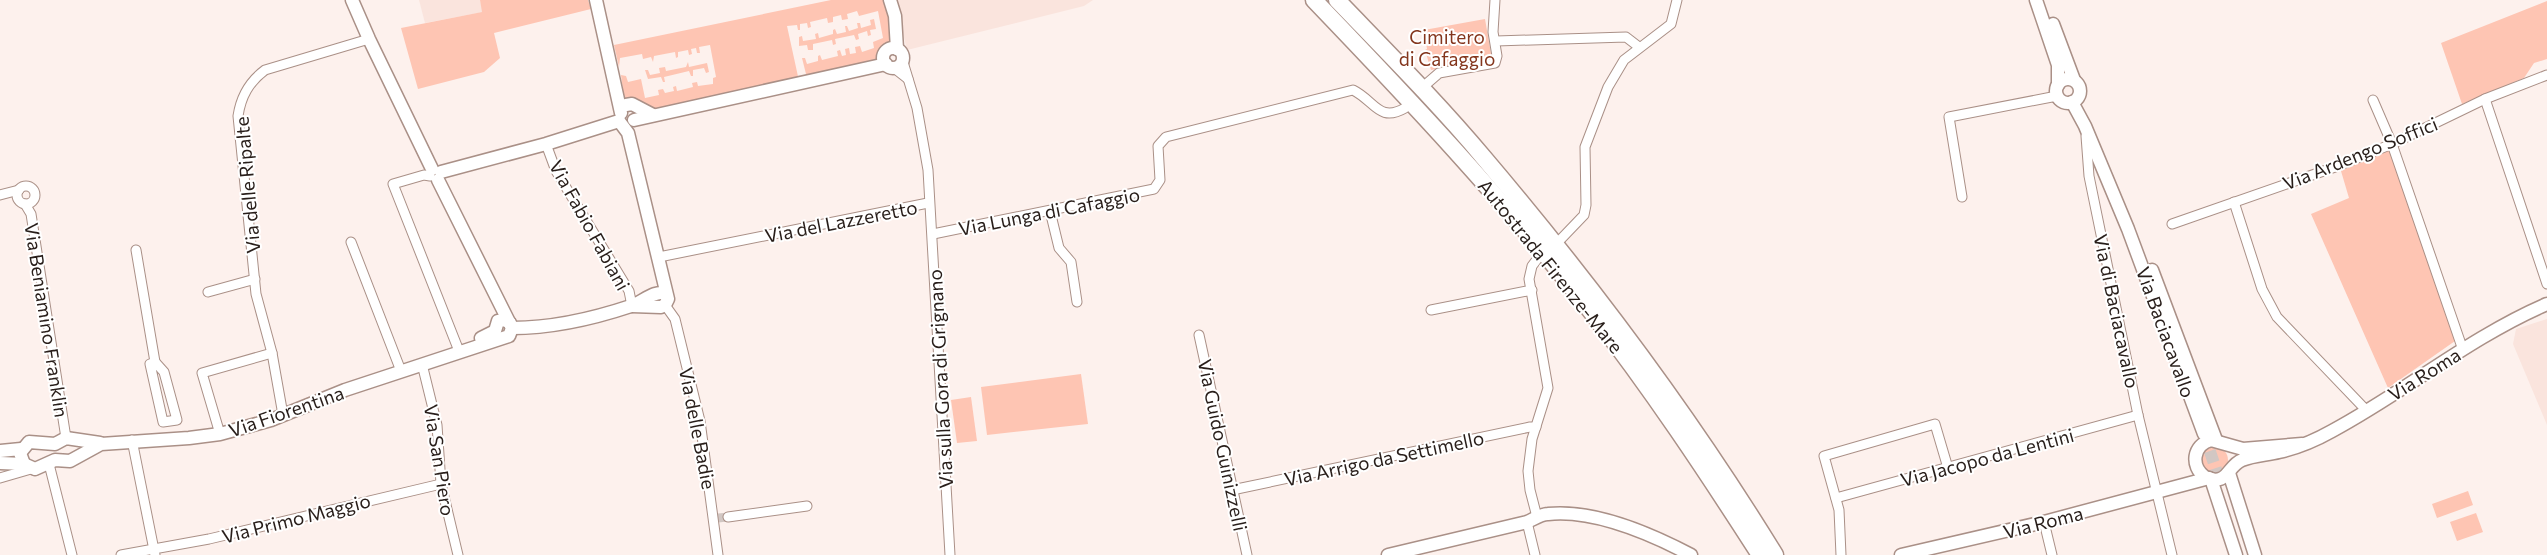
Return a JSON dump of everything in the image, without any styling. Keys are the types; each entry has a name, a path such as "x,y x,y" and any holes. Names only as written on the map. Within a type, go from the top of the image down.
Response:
{"highway":[{"name":"Autostrada Firenze-Mare","path":"1314,0 1472,168 1590,310 1662,408 1760,555"},
{"name":"Autostrada Firenze-Mare","path":"1337,0 1484,157 1597,299 1676,404 1775,555"}],"street":[{"path":"352,0 369,39 483,272 504,308 504,329 544,328 659,299"},
{"name":"Via delle Badie","path":"596,0 616,93 627,119 659,257 662,276 659,299 676,320 696,401 716,518 718,555"},
{"path":"462,350 393,184 546,144 627,119 888,64 886,51 894,48 896,32 890,0"},
{"path":"1424,86 1439,73 1495,63 1497,56 1494,32 1496,0"},
{"path":"1560,240 1584,215 1586,205 1585,147 1618,68 1639,47 1671,24 1677,0"},
{"path":"2036,0 2058,65 2058,91 2065,103 2072,102 2080,93 2078,84 2074,80 2044,0"},
{"path":"1496,41 1626,37 1639,47"},
{"name":"Via delle Ripalte","path":"283,415 272,352 256,294 238,116 240,102 254,78 276,65 369,39"},
{"name":"Via del Lazzeretto","path":"659,257 928,203 926,155 917,108 908,79 888,64"},
{"name":"Via Ardengo Soffici","path":"2172,224 2338,166 2392,144 2485,99 2547,75"},
{"path":"1962,197 1949,117 2058,91 2065,80 2074,80"},
{"name":"Via Lunga di Cafaggio","path":"932,234 1154,189 1160,180 1158,146 1166,137 1353,90 1387,114 1394,114 1405,108"},
{"path":"2485,99 2547,284"},
{"path":"2373,100 2392,144 2463,350"},
{"name":"Via di Baciacavallo","path":"2072,102 2085,126 2128,229"},
{"name":"Via di Baciacavallo","path":"2085,126 2089,176 2138,415 2172,555"},
{"name":"Via Fabio Fabiani","path":"546,144 556,171 629,291 632,306"},
{"path":"0,195 18,193 28,186 35,192 32,202 25,204 18,193"},
{"path":"2234,202 2262,288 2277,316 2366,410"},
{"name":"Via sulla Gora di Grignano","path":"928,203 932,234 950,555"},
{"name":"Via Beniamino Franklin","path":"25,204 31,214 50,336 70,439"},
{"path":"1050,211 1059,248 1071,262 1077,302"},
{"path":"2128,229 2137,277 2202,441 2196,455 2197,468 2192,478 2184,485"},
{"path":"2128,229 2153,272 2222,443 2234,455 2231,470 2255,555"},
{"path":"351,242 401,370"},
{"path":"136,250 155,362 164,372 177,420 163,422 150,364 155,362"},
{"path":"1535,555 1528,471 1536,427 1548,388 1530,270 1538,258"},
{"path":"208,292 255,279"},
{"path":"1430,310 1532,290"},
{"name":"Via Roma","path":"1901,555 2044,522 2156,494 2184,485 2214,481 2221,478 2241,460 2278,453 2332,431 2510,320 2547,304"},
{"name":"Via Fiorentina","path":"0,451 21,450 29,442 55,444 70,439 101,444 220,434 283,415 401,370 462,350 504,329"},
{"name":"Via Guido Guinizzelli","path":"1199,335 1247,555"},
{"path":"220,434 202,373 272,352"},
{"name":"Via San Piero","path":"422,364 437,425 440,484 458,555"},
{"name":"Via Jacopo da Lentini","path":"1836,498 2138,415"},
{"path":"170,421 174,439"},
{"path":"1841,555 1836,498 1824,456 1936,424 1948,468"},
{"name":"Via Arrigo da Settimello","path":"1232,490 1536,427"},
{"path":"70,439 80,448 79,455"},
{"path":"132,440 155,552"},
{"path":"2202,441 2222,443"},
{"name":"Via Roma","path":"2222,443 2244,449 2302,444"},
{"name":"Via Fiorentina","path":"0,463 28,466 36,469 55,460 70,461 101,444"},
{"path":"0,478 28,466 21,458 21,450"},
{"path":"49,464 72,555"},
{"path":"2197,468 2214,481 2244,555"},
{"path":"2214,481 2236,555"},
{"name":"Via Primo Maggio","path":"121,555 155,552 440,484"},
{"path":"728,517 807,506"},
{"path":"1388,555 1532,520 1548,514 1584,515 1639,531 1679,551 1692,555"},
{"path":"2044,522 2052,555"}],"shaded area":[{"path":"419,0 480,0 483,12 425,23"},
{"path":"895,0 1093,0 1084,6 907,50"},
{"path":"2547,319 2547,425 2513,344 2516,329"}],"green space":[{"path":"480,0 588,0 591,9 494,33 500,58 484,72 418,89 401,28 482,12"},
{"path":"831,0 886,0 892,38 878,59 874,60 875,63 807,77 802,58 805,58 807,64 818,61 818,56 820,55 822,60 838,56 837,51 840,50 842,56 846,55 845,49 849,48 850,54 856,53 855,47 860,46 862,52 874,48 873,42 883,38 878,11 859,16 857,11 847,14 848,19 842,20 841,15 833,17 833,22 828,23 827,18 810,22 811,27 808,28 807,23 800,24 800,30 798,30 797,25 787,26 799,81 655,110 624,99 621,75 626,76 628,82 641,79 645,98 659,95 658,90 663,89 665,93 674,91 673,87 676,86 677,91 693,87 692,83 697,82 698,86 713,84 713,78 716,77 710,45 699,47 700,53 697,53 696,48 691,49 692,54 689,55 688,50 678,52 678,57 676,58 675,52 654,56 653,62 651,57 643,59 642,54 620,58 619,67 614,45"},
{"path":"2547,1 2547,59 2534,63 2524,78 2462,104 2441,43"},
{"path":"874,19 876,29 870,30 871,35 868,36 867,31 858,34 859,39 856,40 854,35 835,39 836,44 833,45 832,40 813,44 813,50 808,50 807,45 799,46 799,37 802,36 803,41 816,39 815,34 818,33 819,38 833,34 835,29 837,34 846,32 845,26 847,26 849,31 858,28 857,23 860,23 861,28 871,25 870,20"},
{"name":"Cimitero di Cafaggio","path":"1485,19 1492,59 1431,70 1425,50 1427,49 1424,30"},
{"path":"688,62 689,67 707,63 709,72 706,73 704,68 693,70 693,76 691,76 689,71 664,77 665,82 663,82 661,77 648,79 645,70 648,70 650,75 660,73 659,68 665,67 666,71 686,67"},
{"path":"2390,149 2455,341 2388,388 2311,214 2349,198 2341,171"},
{"path":"1081,374 1088,424 987,435 981,387"},
{"path":"971,397 977,441 957,443 951,400"},
{"path":"2215,447 2224,451 2228,460 2224,469 2215,473 2206,469 2202,460 2206,451"},
{"path":"2468,491 2473,505 2437,518 2432,504"},
{"path":"2476,513 2483,532 2457,541 2450,522"}],"tunnel":[{"path":"2204,434 2221,484"},
{"path":"718,518 728,517"}]}
